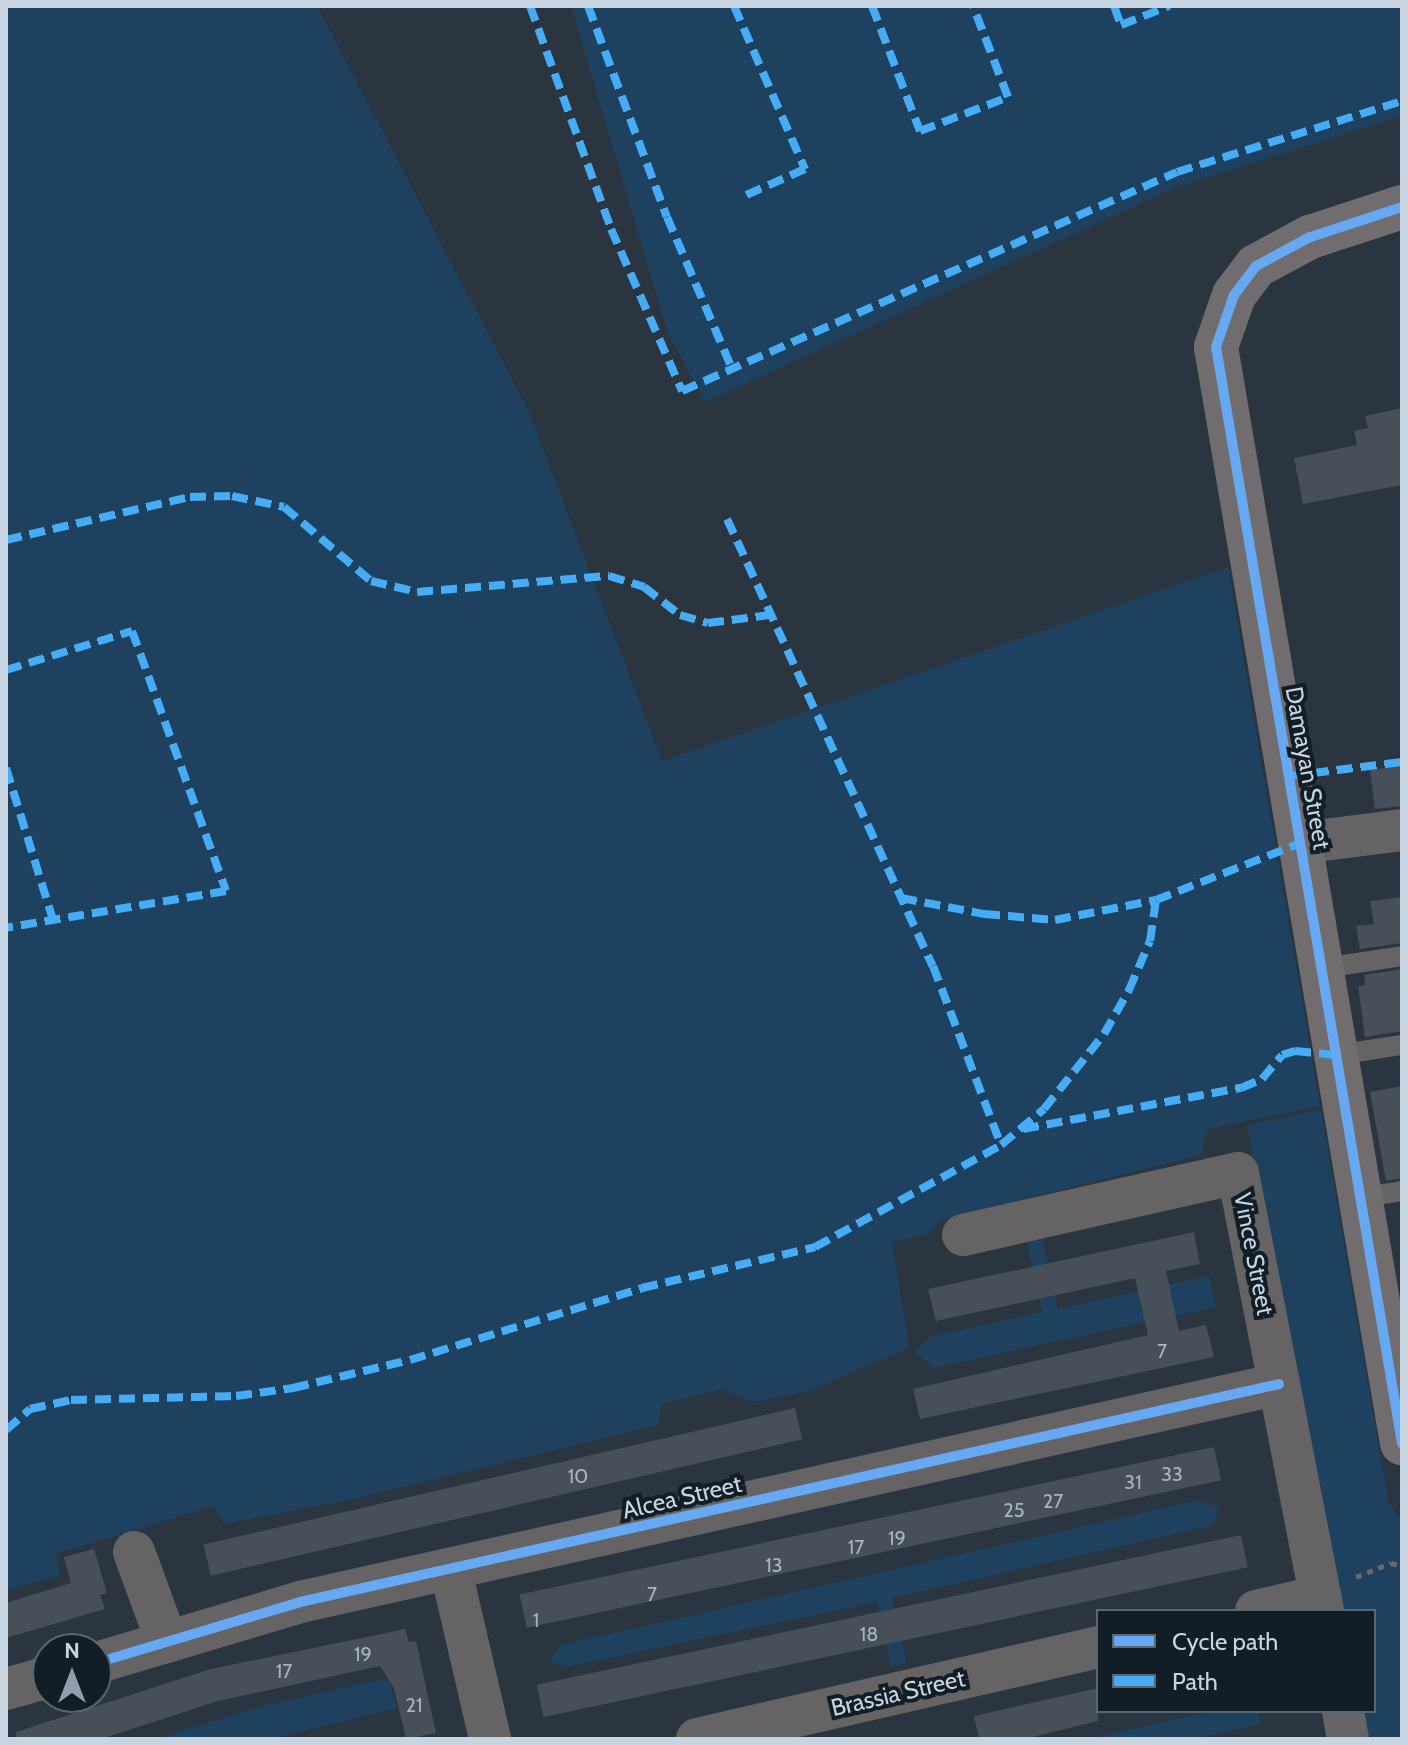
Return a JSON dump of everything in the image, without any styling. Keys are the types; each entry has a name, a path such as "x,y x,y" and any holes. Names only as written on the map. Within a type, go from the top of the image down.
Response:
{"street":[{"name":"Damayan Street","path":"1402,207 1310,237 1256,266 1234,295 1216,347 1336,1055 1381,1194 1402,1443"},
{"path":"1301,843 1402,830"},
{"name":"Vince Street","path":"963,1235 1238,1173 1322,1604"},
{"name":"Alcea Street","path":"112,1658 300,1602 451,1571 1279,1384"},
{"path":"134,1552 167,1642"},
{"path":"451,1571 490,1739"},
{"path":"1275,1609 1322,1604"},
{"name":"Brassia Street","path":"697,1739 1096,1647"},
{"path":"6,1689 32,1682"},
{"path":"1343,1713 1348,1739"}],"lane":[{"path":"1323,968 1402,956"},
{"path":"1336,1055 1402,1045"}],"path":[{"path":"1322,1604 1363,1571 1391,1563 1402,1566"}],"shaded area":[{"path":"6,6 317,6 529,412 662,761 1228,567 1320,1106 1208,1129 1201,1155 940,1220 928,1234 892,1242 909,1348 806,1392 751,1402 722,1389 662,1404 658,1425 349,1500 224,1524 213,1506 56,1554 60,1575 6,1591"},
{"path":"571,6 1402,6 1402,116 1177,187 705,402 667,331"},
{"path":"1321,1110 1388,1501 1402,1521 1402,1739 1361,1739 1355,1713 1376,1713 1376,1609 1333,1609 1247,1125"},
{"path":"1041,1234 1058,1309 1209,1276 1216,1307 933,1368 915,1352 930,1337 1042,1312 1026,1238"},
{"path":"1199,1500 1219,1508 1214,1525 892,1598 906,1663 891,1667 877,1602 566,1667 549,1660 561,1645"},
{"path":"388,1678 397,1708 270,1739 156,1739 258,1707"},
{"path":"1203,1713 1259,1713 1261,1724 1194,1739 1089,1739"}],"building":[{"path":"1402,408 1402,485 1303,504 1294,458 1357,445 1354,431 1368,428 1365,416"},
{"path":"1402,766 1402,806 1375,809 1370,770"},
{"path":"1402,897 1402,943 1360,949 1356,926 1374,924 1370,901"},
{"path":"1402,969 1402,1031 1365,1037 1358,986 1365,985 1364,975"},
{"path":"1402,1086 1402,1178 1386,1181 1370,1092"},
{"path":"1194,1232 1200,1264 1166,1271 1179,1331 1206,1325 1214,1357 920,1419 913,1389 1148,1335 1135,1278 936,1321 928,1289"},
{"path":"795,1408 802,1439 211,1576 204,1545"},
{"path":"1214,1447 1221,1480 527,1628 520,1595"},
{"path":"1241,1535 1248,1567 544,1717 537,1685"},
{"path":"94,1549 107,1593 100,1595 105,1609 6,1638 6,1603 71,1583 64,1557"},
{"path":"405,1629 409,1642 416,1641 436,1733 406,1739 394,1688 380,1666 218,1701 101,1739 17,1739 16,1732 75,1713 112,1713 112,1701 211,1669"},
{"path":"1096,1688 1098,1721 1024,1739 979,1739 974,1716"}],"marked path":[{"path":"530,6 611,229 682,391 1177,172 1402,101"},
{"path":"588,6 667,217 732,369"},
{"path":"734,6 805,169 744,196"},
{"path":"872,6 920,131 1008,97 973,6"},
{"path":"1114,6 1121,25 1169,6"},
{"path":"6,540 190,497 232,496 284,507 371,581 417,592 609,576 644,587 680,615 708,623 770,615"},
{"path":"727,519 933,966 1001,1145"},
{"path":"6,670 132,631 226,891 6,928"},
{"path":"1289,776 1402,762"},
{"path":"6,768 53,920"},
{"path":"901,898 984,914 1055,920 1156,900 1301,843"},
{"path":"6,1430 30,1409 71,1400 236,1396 293,1388 410,1360 642,1288 815,1247 1001,1145 1044,1109 1104,1034 1129,990 1150,941 1156,900"},
{"path":"1023,1129 1241,1088 1262,1079 1282,1055 1295,1051 1336,1055"}],"cycle path":[{"path":"1402,207 1310,237 1256,266 1234,295 1216,347 1402,1443"},
{"path":"112,1658 300,1602 1279,1384"}]}
